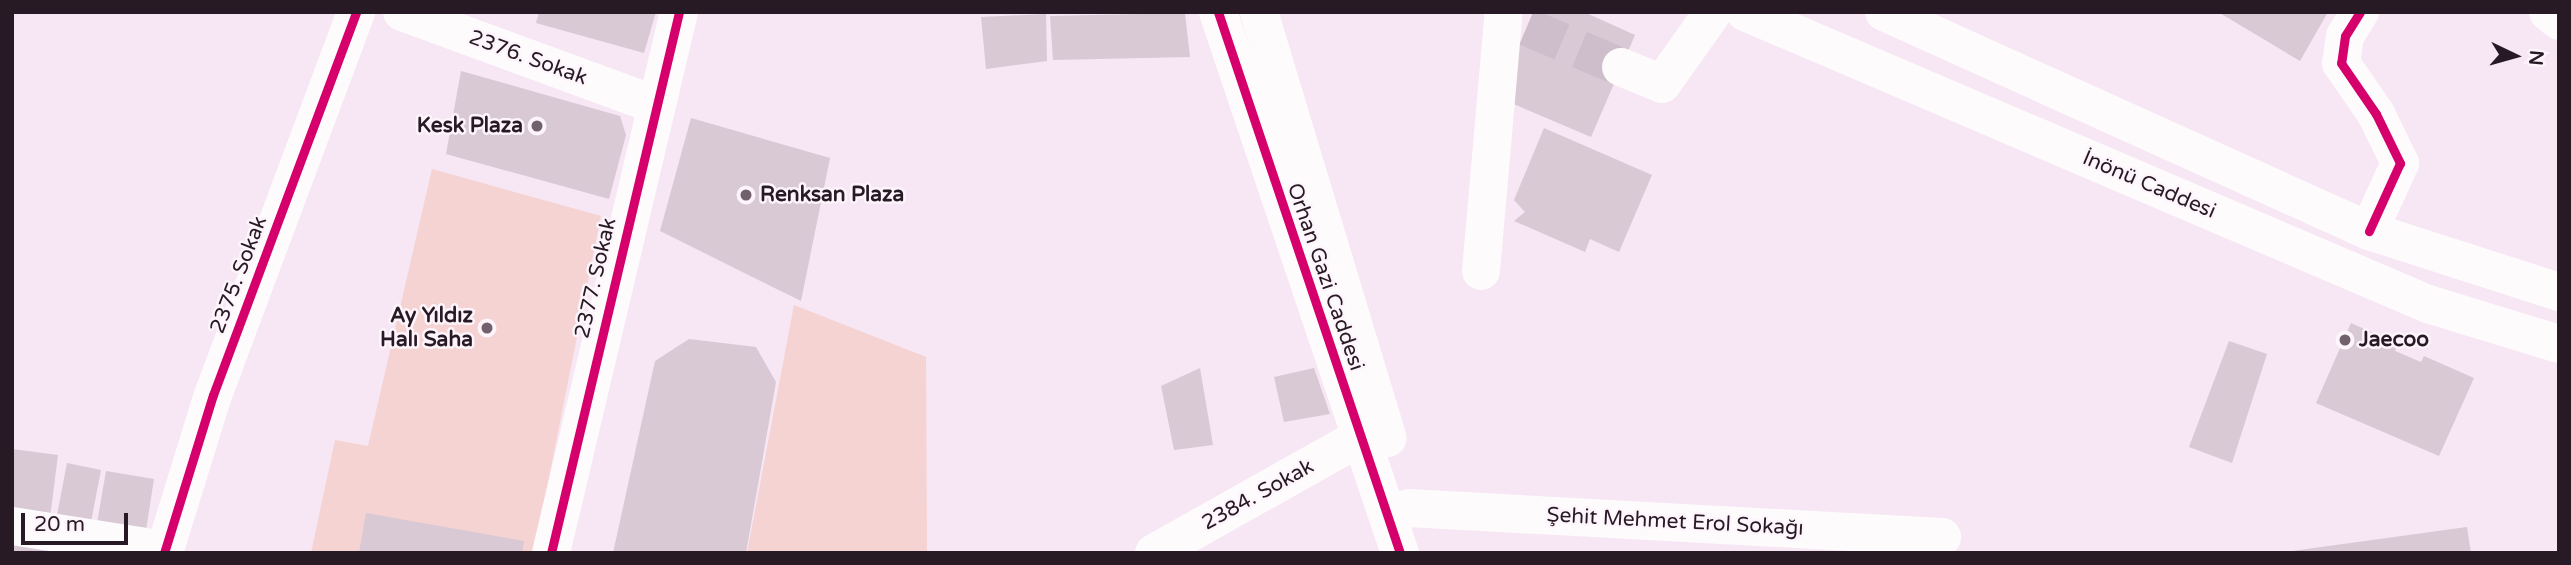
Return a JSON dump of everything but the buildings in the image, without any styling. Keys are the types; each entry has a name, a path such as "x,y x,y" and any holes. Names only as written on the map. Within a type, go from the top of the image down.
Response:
{"street":[{"name":"2375. Sokak","path":"165,552 213,395 356,12"},
{"name":"2376. Sokak","path":"402,12 654,104"},
{"name":"2377. Sokak","path":"551,553 654,104 679,12"},
{"name":"Orhan Gazi Caddesi","path":"1218,12 1400,553"},
{"name":"Orhan Gazi Caddesi","path":"1259,12 1425,553"},
{"path":"1621,67 1662,84 1713,12"},
{"name":"İnönü Caddesi","path":"1745,12 2428,304 2559,344"},
{"path":"1884,12 2369,231 2559,292"},
{"path":"2360,12 2346,36 2341,63 2376,114 2400,163 2369,231"},
{"path":"2548,12 2559,21"},
{"path":"1481,271 1512,19"},
{"name":"2384. Sokak","path":"1154,553 1361,437"},
{"name":"Şehit Mehmet Erol Sokağı","path":"1409,508 1942,537"},
{"path":"12,526 165,552"}],"shaded area":[{"name":"Ay Yıldız Halı Saha","path":"432,169 601,216 534,553 311,553 335,440 368,446"},
{"path":"794,305 926,357 927,553 747,553"}],"tunnel":[{"path":"1527,27 1621,67"}],"cycle path":[{"path":"164,553 213,395 356,12"},
{"path":"551,553 679,12"},
{"path":"1218,12 1400,553"},
{"path":"2360,12 2345,36 2341,63 2376,114 2400,163 2369,231"}],"place":[{"name":"Kesk Plaza","path":"537,126"},
{"name":"Renksan Plaza","path":"746,195"},
{"name":"Ay Yıldız Halı Saha","path":"487,328"},
{"name":"Jaecoo","path":"2345,340"}]}
